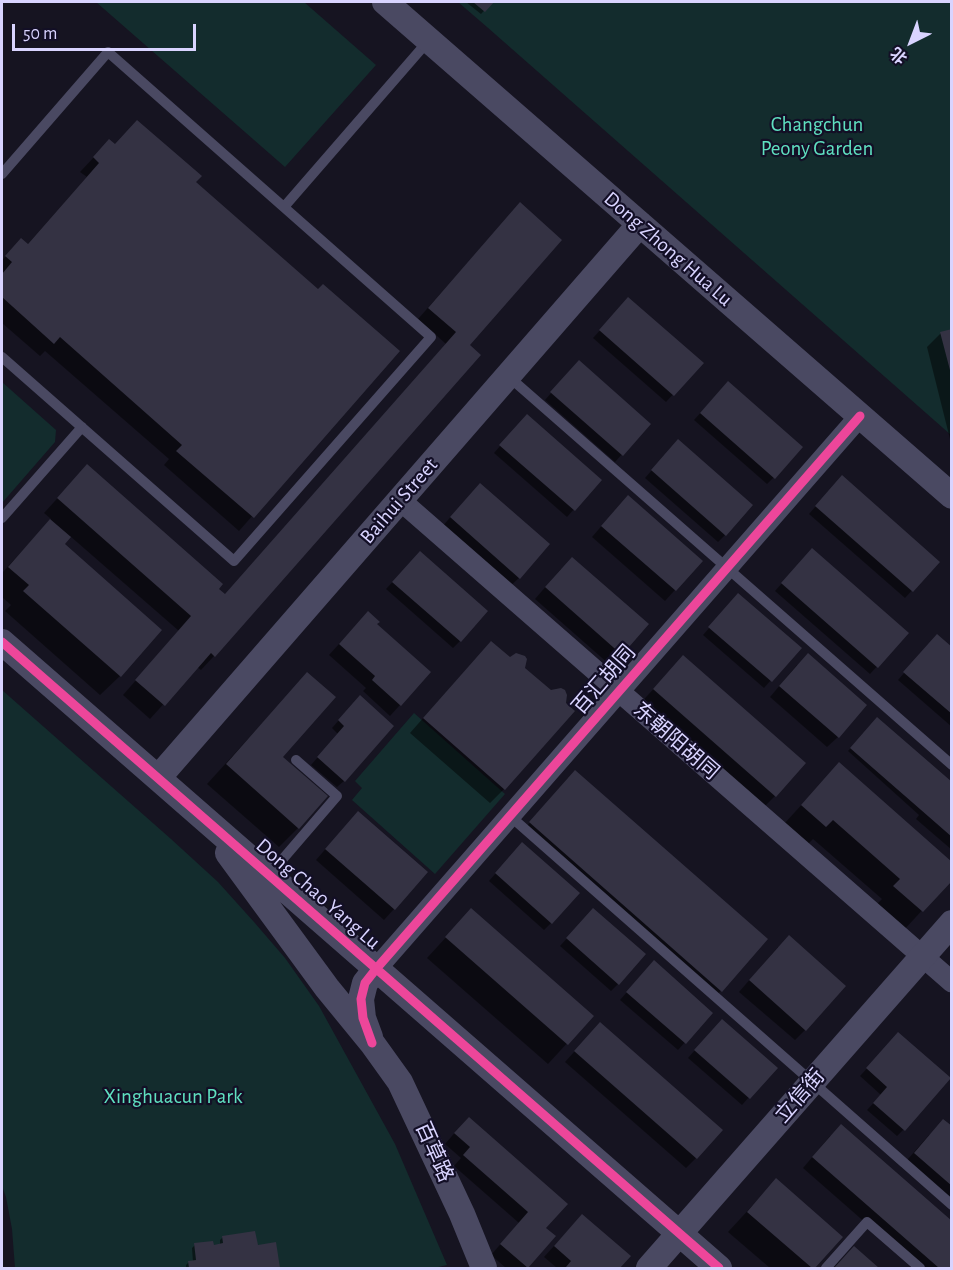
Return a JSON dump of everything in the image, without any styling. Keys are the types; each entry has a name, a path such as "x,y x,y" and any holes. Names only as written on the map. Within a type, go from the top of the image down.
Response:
{"street":[{"name":"Dong Zhong Hua Lu","path":"385,2 951,496"},
{"name":"Baihui Street","path":"158,778 640,224"},
{"name":"百汇胡同","path":"376,969 860,416"},
{"name":"东朝阳胡同","path":"400,500 951,982"},
{"name":"Dong Chao Yang Lu","path":"2,642 719,1269"},
{"path":"202,817 327,988 372,1043"},
{"name":"立信街","path":"649,1269 951,923"},
{"path":"372,1043 363,1018 361,999 365,983 376,969"},
{"name":"百草路","path":"372,1043 400,1082 414,1109 484,1269"}],"lane":[{"path":"284,207 429,40"},
{"path":"2,174 108,52 431,337 234,561 2,357"},
{"path":"508,376 951,765"},
{"path":"2,518 82,428"},
{"path":"269,875 337,796 296,760"},
{"path":"510,816 951,1205"},
{"path":"826,1269 867,1222 920,1269"}],"green space":[{"path":"96,2 304,2 376,65 285,167"},
{"name":"Changchun Peony Garden","path":"458,2 951,2 951,435 487,27"},
{"path":"2,382 56,430 55,442 2,503"},
{"name":"Xinghuacun Park","path":"2,690 218,882 285,958 319,1006 395,1144 447,1265 434,1268 15,1268 12,1229 2,1186"},
{"path":"414,713 505,794 435,874 352,800 362,788 355,781"}],"building":[{"path":"473,2 494,2 485,12"},
{"path":"137,120 202,176 196,182 318,289 323,284 400,351 254,518 176,451 182,445 60,337 54,344 2,297 2,274 12,262 5,256 21,238 28,244 99,163 93,157 109,139 115,144"},
{"path":"520,202 562,240 470,345 481,355 215,657 211,653 165,706 135,680 191,616 57,498 87,464 223,584 219,589 225,594 456,332 428,308"},
{"path":"628,297 704,363 674,396 599,330"},
{"path":"952,329 952,374 951,374 940,332"},
{"path":"579,360 651,424 623,456 550,392"},
{"path":"728,381 803,447 775,479 700,413"},
{"path":"527,414 602,480 575,511 499,445"},
{"path":"678,439 753,505 726,536 651,470"},
{"path":"842,475 940,562 913,592 815,506"},
{"path":"480,483 550,544 520,579 450,517"},
{"path":"628,495 703,561 676,591 601,526"},
{"path":"50,519 71,537 65,544 162,630 121,677 23,591 29,585 8,567"},
{"path":"812,548 909,633 878,668 781,583"},
{"path":"420,551 488,611 461,642 392,582"},
{"path":"572,557 649,624 622,655 545,587"},
{"path":"738,593 802,648 772,682 708,627"},
{"path":"368,611 380,622 377,624 431,672 401,706 372,680 375,676 339,644"},
{"path":"937,634 952,647 952,714 903,672"},
{"path":"491,641 510,657 516,653 525,656 527,659 525,668 551,690 561,688 565,690 566,703 575,711 505,790 423,718"},
{"path":"808,653 867,705 839,738 779,686"},
{"path":"683,655 806,763 776,797 653,689"},
{"path":"307,672 336,697 283,757 328,796 299,829 226,764"},
{"path":"360,695 394,726 345,782 317,757 344,726 338,720"},
{"path":"877,717 952,782 952,837 850,748"},
{"path":"839,762 952,862 952,881 923,912 893,886 900,879 833,820 826,827 801,805"},
{"path":"575,770 768,939 722,992 529,822"},
{"path":"358,811 428,872 395,910 325,849"},
{"path":"522,842 580,893 552,924 495,873"},
{"path":"471,908 594,1016 568,1045 445,937"},
{"path":"593,908 646,954 619,985 566,938"},
{"path":"789,935 846,986 806,1031 749,980"},
{"path":"654,960 713,1013 686,1044 626,992"},
{"path":"722,1019 778,1068 750,1099 694,1050"},
{"path":"600,1022 723,1130 697,1159 574,1051"},
{"path":"898,1032 951,1078 905,1131 873,1103 887,1087 866,1068"},
{"path":"469,1117 568,1204 546,1228 556,1236 528,1268 500,1244 528,1212 463,1155 470,1147 454,1133"},
{"path":"943,1119 952,1126 952,1186 914,1153"},
{"path":"841,1124 952,1221 952,1268 939,1268 812,1157"},
{"path":"776,1178 843,1237 815,1268 812,1268 747,1212"},
{"path":"582,1214 631,1256 620,1268 566,1267 571,1261 554,1246"},
{"path":"255,1231 258,1245 276,1242 280,1268 189,1268 188,1261 196,1260 194,1243 213,1241 214,1245 223,1243 222,1236"},
{"path":"854,1246 879,1268 834,1268"}],"cycle path":[{"path":"372,1043 363,1018 361,999 365,983 860,416"},
{"path":"2,642 719,1268"}]}
